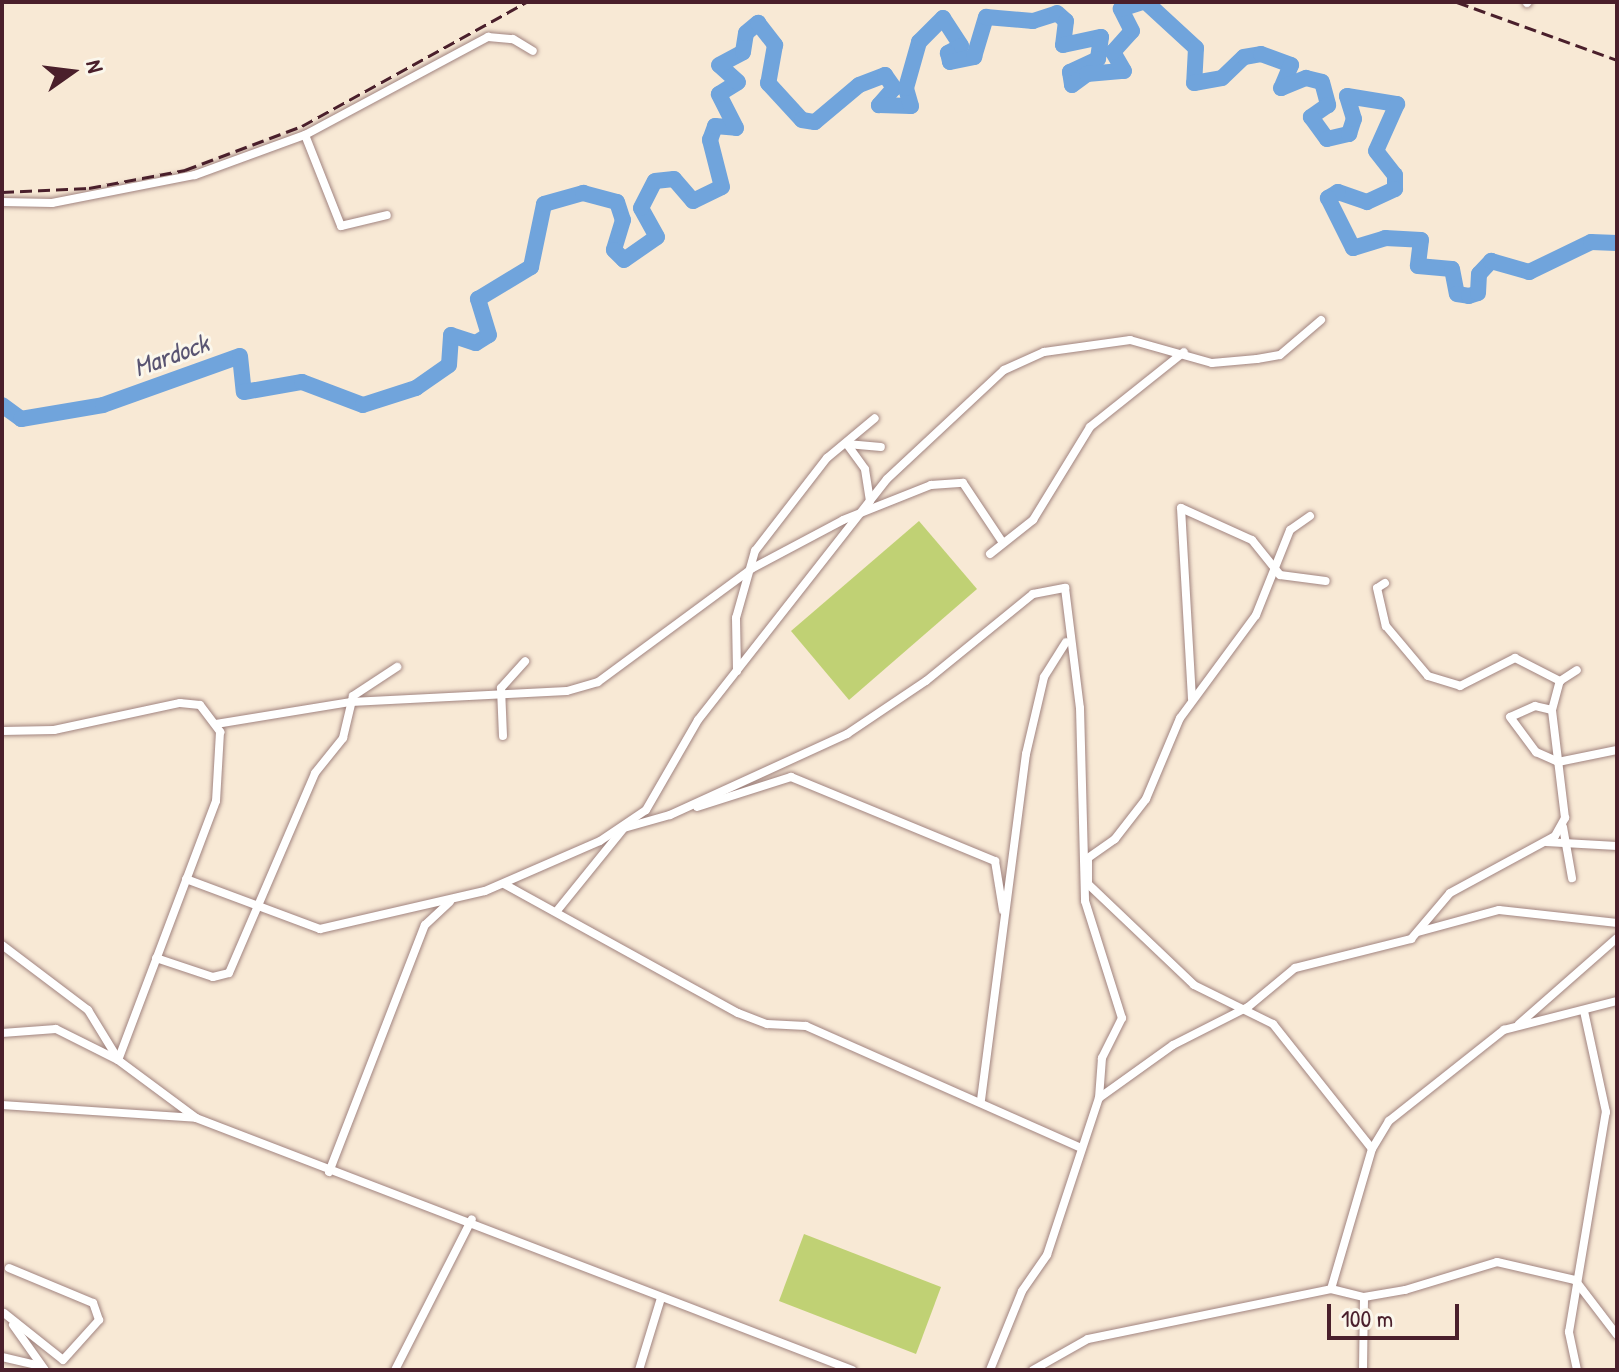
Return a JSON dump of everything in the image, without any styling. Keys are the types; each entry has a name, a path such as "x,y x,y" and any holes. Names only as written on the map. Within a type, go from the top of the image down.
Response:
{"street":[{"path":"2,202 52,203 150,186 305,135 488,37 513,39 533,51"},
{"path":"305,135 341,226 387,215"},
{"path":"556,912 624,828 646,810 684,740 858,517 959,406 1018,361 1130,340 1184,352 1212,363 1280,355 1321,320"},
{"path":"990,554 1033,520 1090,427 1184,352"},
{"path":"737,671 736,618 751,569 766,535 847,444 875,418"},
{"path":"847,444 865,469 870,502"},
{"path":"847,444 881,447"},
{"path":"216,724 351,702 502,695 598,682 751,569 904,493 963,483 1003,543"},
{"path":"1192,699 1181,508 1252,540 1271,569 1326,581"},
{"path":"1310,516 1290,530 1271,569 1256,615 1192,699 1146,799 1115,839 1088,858 1088,884 1194,985 1248,1007 1281,1033 1372,1149"},
{"path":"1385,583 1377,588 1386,626 1428,676 1460,686 1515,658 1560,681"},
{"path":"670,815 847,734 1044,587 1065,588 1069,597 1066,642 1080,708 1085,901 1122,1018 1102,1058 1099,1098 1047,1255 1022,1291 990,1370"},
{"path":"981,1100 1029,739 1044,677 1066,642"},
{"path":"503,736 502,695 506,677 525,661"},
{"path":"156,958 223,978 259,909 315,773 343,738 351,702 397,667"},
{"path":"1572,878 1565,846 1552,710 1560,681 1577,670"},
{"path":"2,731 54,730 180,703 200,705 216,724 222,772 186,879 118,1060"},
{"path":"1552,710 1515,712 1510,723 1536,752 1558,762 1617,750"},
{"path":"186,879 259,909 320,929 395,908 451,902 504,884 624,828 791,777 995,861 1004,923"},
{"path":"1099,1098 1173,1045 1248,1007 1311,960 1399,946 1417,932 1450,893 1546,842 1563,827"},
{"path":"1546,842 1565,846 1617,846"},
{"path":"504,884 738,1013 767,1024 806,1026 981,1100 1081,1148"},
{"path":"329,1172 425,925 451,902"},
{"path":"1417,932 1499,910 1617,923"},
{"path":"1331,1289 1372,1149 1415,1095 1519,1024 1617,938"},
{"path":"2,945 88,1010 118,1060"},
{"path":"1519,1024 1617,1001"},
{"path":"1577,1370 1569,1332 1575,1280 1606,1112 1584,1011"},
{"path":"2,1033 56,1029 118,1060 196,1118 329,1172 472,1219 661,1298 847,1369"},
{"path":"2,1105 196,1118"},
{"path":"395,1370 472,1219"},
{"path":"1033,1370 1088,1339 1331,1289 1364,1297 1497,1262 1575,1280 1617,1335"},
{"path":"3,1311 63,1360 99,1320 93,1303 9,1268"},
{"path":"1363,1370 1364,1297"},
{"path":"639,1370 661,1298"},
{"path":"3,1311 43,1368"},
{"path":"2,1357 43,1368"}],"green space":[{"path":"919,521 977,589 849,700 791,631"},
{"path":"804,1234 941,1287 916,1354 779,1301"}],"waterway":[{"name":"Mardock","path":"2,405 21,419 103,405 240,356 244,392 302,382 363,405 416,388 449,365 451,335 476,343 489,335 478,299 531,267 544,204 583,193 617,202 623,220 614,250 624,260 657,237 641,208 655,181 674,179 693,201 722,187 710,140 715,126 736,128 719,94 738,82 719,65 743,52 746,33 758,23 775,45 768,83 802,120 815,122 859,85 885,75 894,88 879,105 911,106 906,88 919,42 943,18 961,46 948,53 950,62 974,57 986,17 1033,21 1057,13 1066,21 1063,45 1101,37 1098,59 1070,72 1072,85 1087,74 1124,71 1113,52 1132,31 1121,9 1143,2"},
{"name":"Mardock","path":"1146,2 1196,48 1194,83 1222,78 1244,57 1261,54 1291,65 1281,88 1306,78 1322,82 1328,105 1311,117 1327,139 1349,134 1354,119 1347,96 1397,104 1376,151 1395,175 1395,189 1367,202 1338,192 1328,198 1353,248 1385,238 1421,240 1418,266 1452,269 1457,294 1469,296 1478,293 1479,274 1491,261 1529,272 1591,242 1617,243"}],"railway":[{"path":"2,192 89,188 185,170 302,126 527,2"},
{"path":"1457,2 1617,60"}]}
